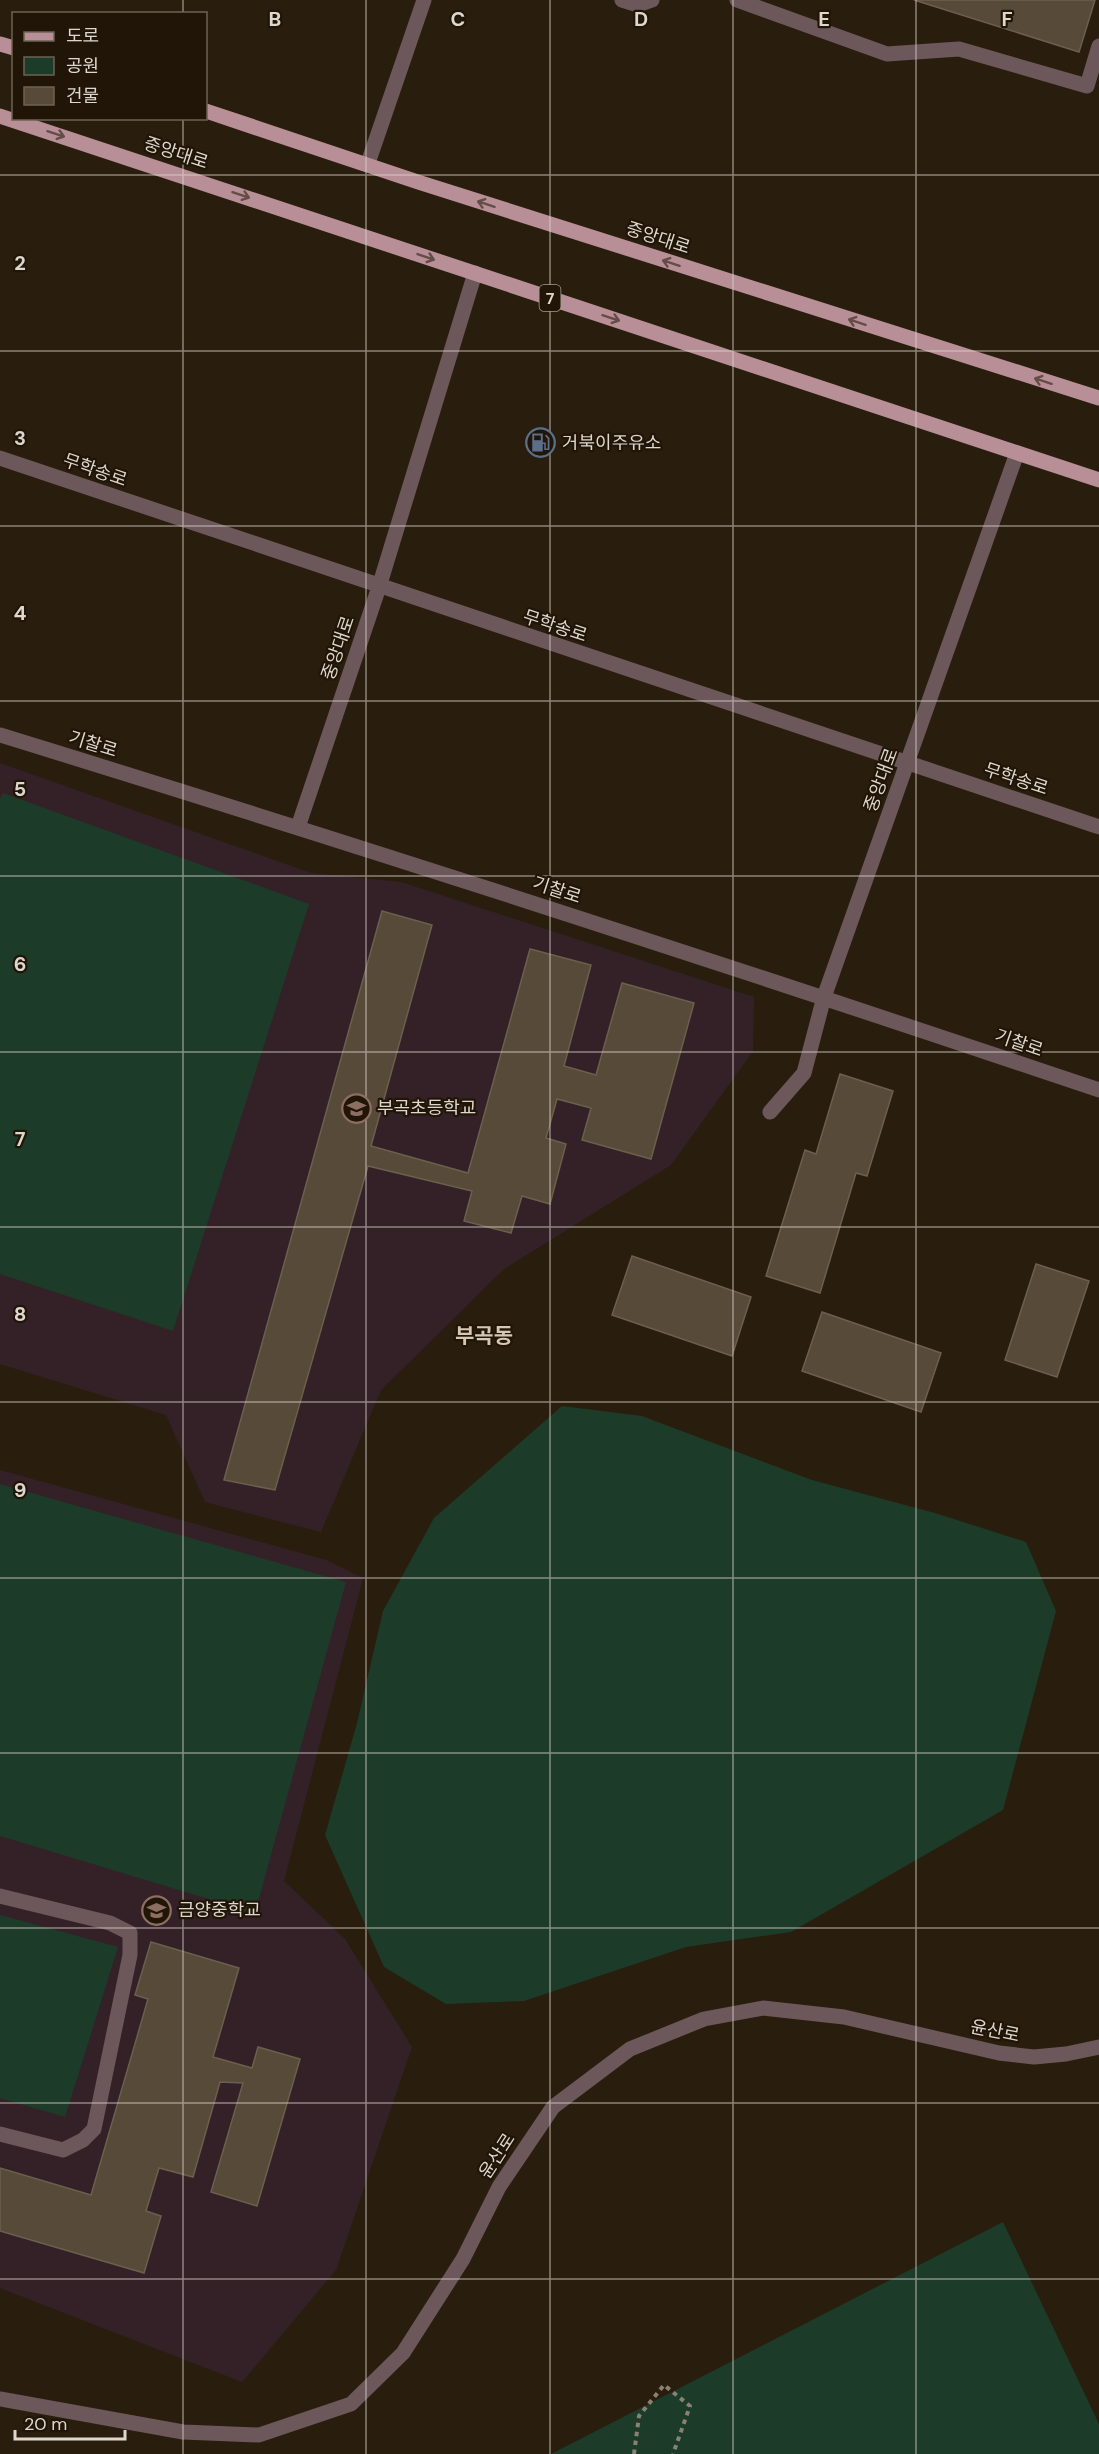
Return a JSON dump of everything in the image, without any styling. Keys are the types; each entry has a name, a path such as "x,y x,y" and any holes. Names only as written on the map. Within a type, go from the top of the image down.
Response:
{"main road":[{"name":"중앙대로","path":"207,111 368,163 418,182 1099,398"},
{"name":"중앙대로","path":"12,120 1099,480"}],"street":[{"path":"368,163 424,0"},
{"path":"622,0 638,5 652,0"},
{"path":"737,0 887,54 959,49 1087,86 1099,46"},
{"name":"중앙대로","path":"298,827 379,587 475,273"},
{"name":"중앙대로","path":"770,1112 804,1073 824,997 1017,453"},
{"name":"무학송로","path":"0,458 1099,827"},
{"name":"기찰로","path":"0,735 298,827 824,997 1099,1090"},
{"path":"0,1896 110,1923 130,1934 130,1955 94,2129 82,2140 63,2150 0,2134"},
{"name":"윤산로","path":"0,2399 183,2432 259,2435 351,2404 403,2353 463,2259 499,2187 553,2107 630,2049 704,2019 763,2008 844,2017 999,2053 1035,2057 1066,2054 1099,2047"}],"path":[{"path":"634,2454 639,2416 664,2385 690,2406 673,2454"}],"shaded area":[{"name":"부곡초등학교","path":"0,763 311,873 401,882 754,997 753,1051 671,1165 504,1269 381,1390 321,1532 205,1502 166,1415 0,1364"},
{"name":"금양중학교","path":"0,1470 326,1560 363,1578 284,1881 345,1939 412,2047 336,2270 242,2382 0,2288"}],"green space":[{"path":"3,793 309,904 173,1331 0,1274 0,799"},
{"path":"562,1406 642,1416 812,1480 935,1513 1026,1542 1056,1611 1003,1810 791,1932 686,1947 524,2001 446,2004 384,1967 325,1835 357,1723 383,1611 434,1518"},
{"path":"0,1484 346,1582 255,1913 0,1836"},
{"path":"0,1915 118,1947 65,2117 0,2098"},
{"path":"1003,2222 1099,2424 1099,2454 551,2454"}],"building":[{"path":"914,0 1095,0 1079,52"},
{"path":"382,911 432,925 371,1146 468,1173 530,949 591,965 564,1066 596,1075 622,983 694,1003 651,1159 582,1140 591,1108 557,1099 546,1138 566,1144 550,1204 522,1196 511,1233 464,1221 472,1191 368,1166 275,1490 224,1480"},
{"path":"840,1074 893,1091 867,1176 856,1173 820,1293 766,1276 805,1150 816,1154"},
{"path":"632,1256 751,1297 732,1356 612,1315"},
{"path":"1036,1264 1089,1281 1057,1377 1005,1360"},
{"path":"822,1312 941,1353 921,1412 802,1371"},
{"path":"151,1942 239,1968 213,2057 252,2068 258,2047 300,2059 257,2206 211,2192 243,2083 220,2082 193,2177 159,2168 146,2211 161,2216 144,2273 0,2231 0,2168 91,2195 148,1999 135,1995"}],"place":[{"name":"거북이주유소","path":"541,443"},
{"name":"부곡초등학교","path":"356,1108"},
{"name":"금양중학교","path":"157,1910"}],"district":[{"name":"부곡동","path":"484,1336"}]}
